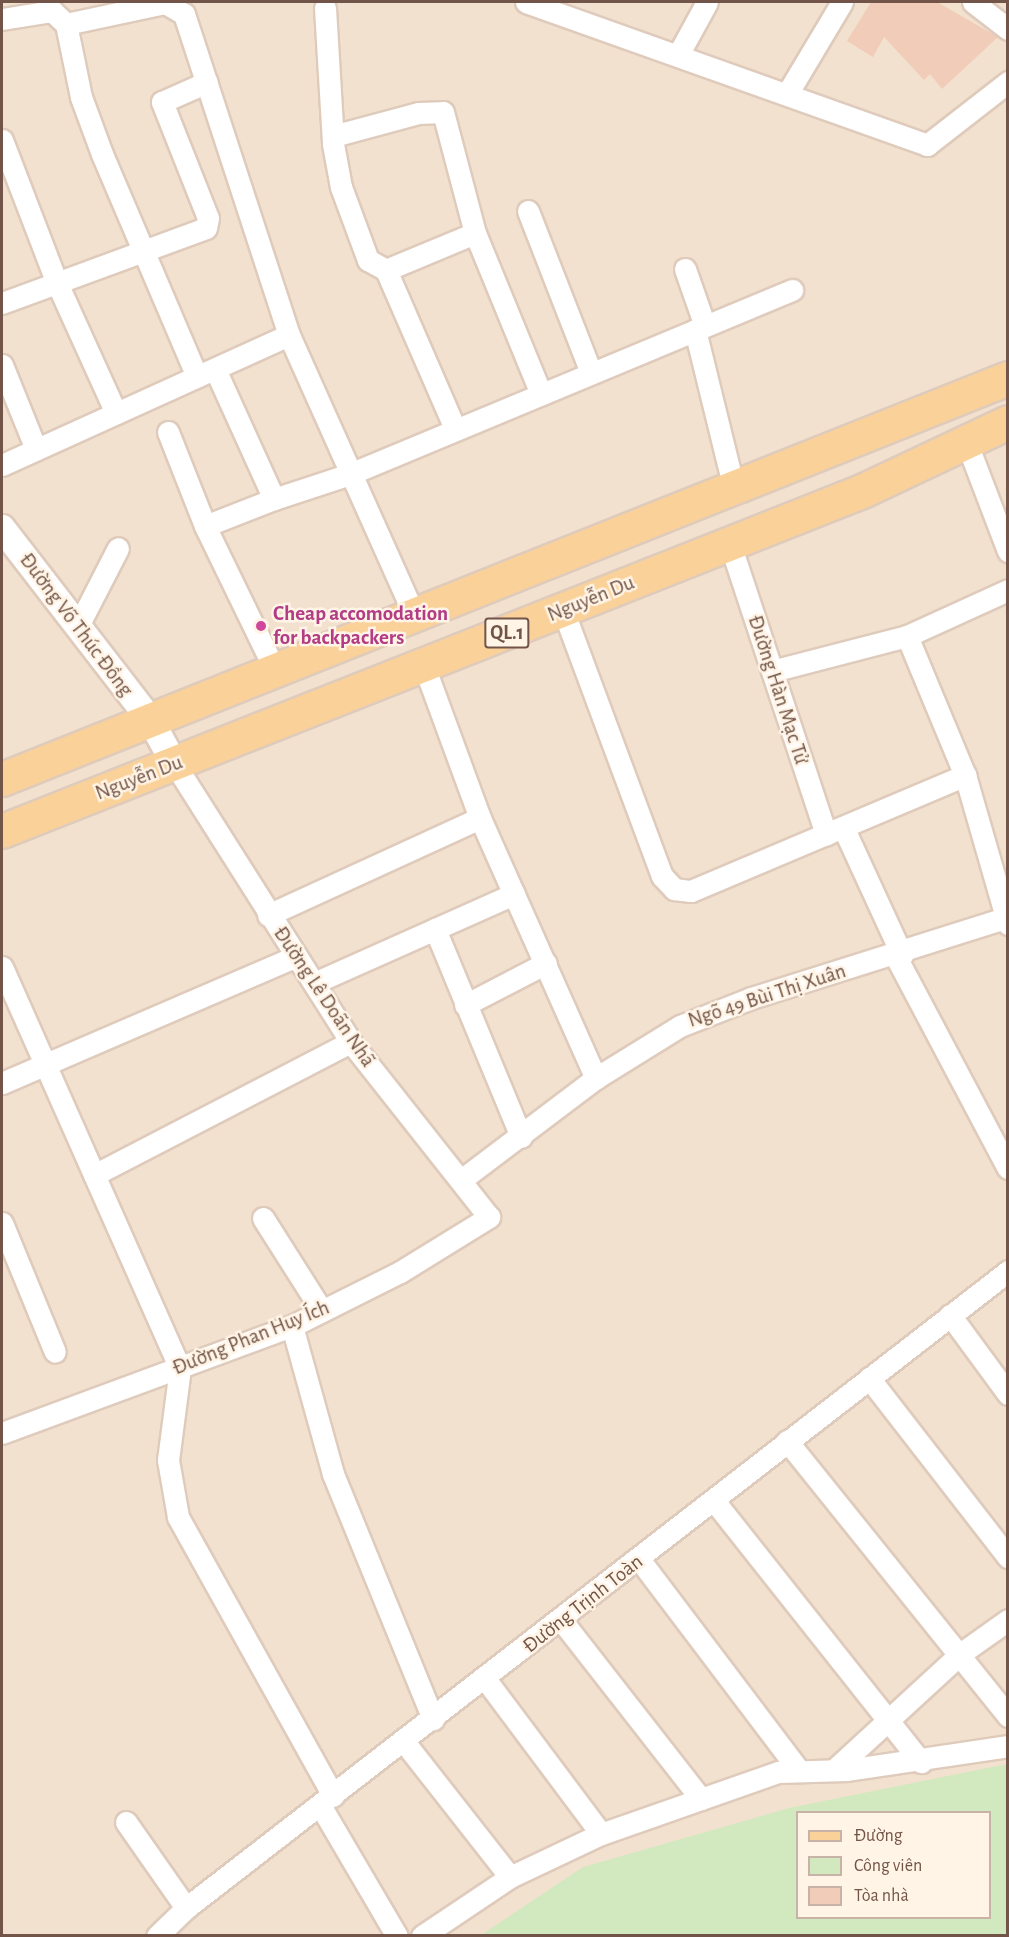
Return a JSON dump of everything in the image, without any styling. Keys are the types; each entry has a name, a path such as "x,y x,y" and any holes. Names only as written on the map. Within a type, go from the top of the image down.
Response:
{"main road":[{"name":"QL.1","path":"2,779 415,617 1008,378"},
{"path":"950,403 966,441"},
{"name":"Nguyễn Du","path":"2,831 175,765 730,544 1008,422"},
{"path":"619,535 635,582"}],"street":[{"path":"526,2 927,144 1008,82"},
{"path":"678,55 708,2"},
{"path":"787,94 842,2"},
{"path":"66,24 171,5 188,23 289,335 415,617"},
{"path":"986,5 1008,29"},
{"path":"325,8 333,136 341,187 370,263 386,270 454,429"},
{"path":"2,19 52,11 66,24 90,123 144,249 206,373 274,499"},
{"path":"2,303 207,225 162,102 207,82"},
{"path":"333,136 418,113 443,112 475,233 541,394"},
{"path":"2,140 57,283 116,413"},
{"path":"528,211 591,373"},
{"path":"386,270 475,233"},
{"path":"685,269 700,328 734,489"},
{"path":"205,526 274,499 350,474 792,290"},
{"path":"2,465 289,335"},
{"path":"2,364 36,449"},
{"path":"168,432 205,526 276,672"},
{"path":"966,441 1008,551"},
{"name":"Đường Võ Thúc Đồng","path":"2,528 79,624 151,721 175,765"},
{"name":"Đường Hàn Mạc Tử","path":"730,544 772,671 835,832 1008,1168"},
{"path":"79,624 118,548"},
{"path":"772,671 907,636 1008,590"},
{"path":"563,610 667,883 691,891 835,832 965,775"},
{"path":"907,636 965,775 1007,920"},
{"path":"424,666 480,818 596,1078"},
{"name":"Đường Lê Doãn Nhã","path":"175,765 294,957 314,983 351,1042 489,1217"},
{"path":"268,915 480,818"},
{"path":"314,983 514,894"},
{"name":"Ngõ 49 Bùi Thị Xuân","path":"460,1180 521,1137 596,1078 706,1014 1007,920"},
{"path":"435,929 521,1137"},
{"path":"2,1083 294,957"},
{"path":"465,1005 546,963"},
{"path":"2,968 180,1368 168,1460 178,1517 397,1935"},
{"path":"94,1175 351,1042"},
{"name":"Đường Phan Huy Ích","path":"4,1426 180,1368 292,1326 400,1272 489,1217"},
{"path":"263,1218 322,1311"},
{"path":"2,1223 55,1352"},
{"name":"Đường Trịnh Toàn","path":"157,1935 186,1908 405,1743 715,1502 787,1441 1008,1271"},
{"path":"950,1315 1008,1394"},
{"path":"292,1326 333,1474 434,1719"},
{"path":"869,1378 1008,1557"},
{"path":"787,1441 1008,1716"},
{"path":"715,1502 921,1762"},
{"path":"639,1559 798,1769"},
{"path":"834,1770 886,1718 960,1654 1008,1620"},
{"path":"562,1621 701,1799"},
{"path":"486,1680 601,1834"},
{"path":"405,1743 510,1877"},
{"path":"422,1935 510,1877 601,1834 701,1799 798,1769 834,1770 921,1762 1008,1746"},
{"path":"126,1822 186,1908"}],"shaded area":[{"path":"2,2 1007,2 1007,1935 2,1936"}],"green space":[{"path":"1007,1764 1007,1935 481,1935 583,1867 789,1808"}],"building":[{"path":"871,2 937,2 998,37 942,89 930,74 924,80 884,37 873,57 847,41"}],"place":[{"name":"Cheap accomodation for backpackers","path":"261,626"}]}
